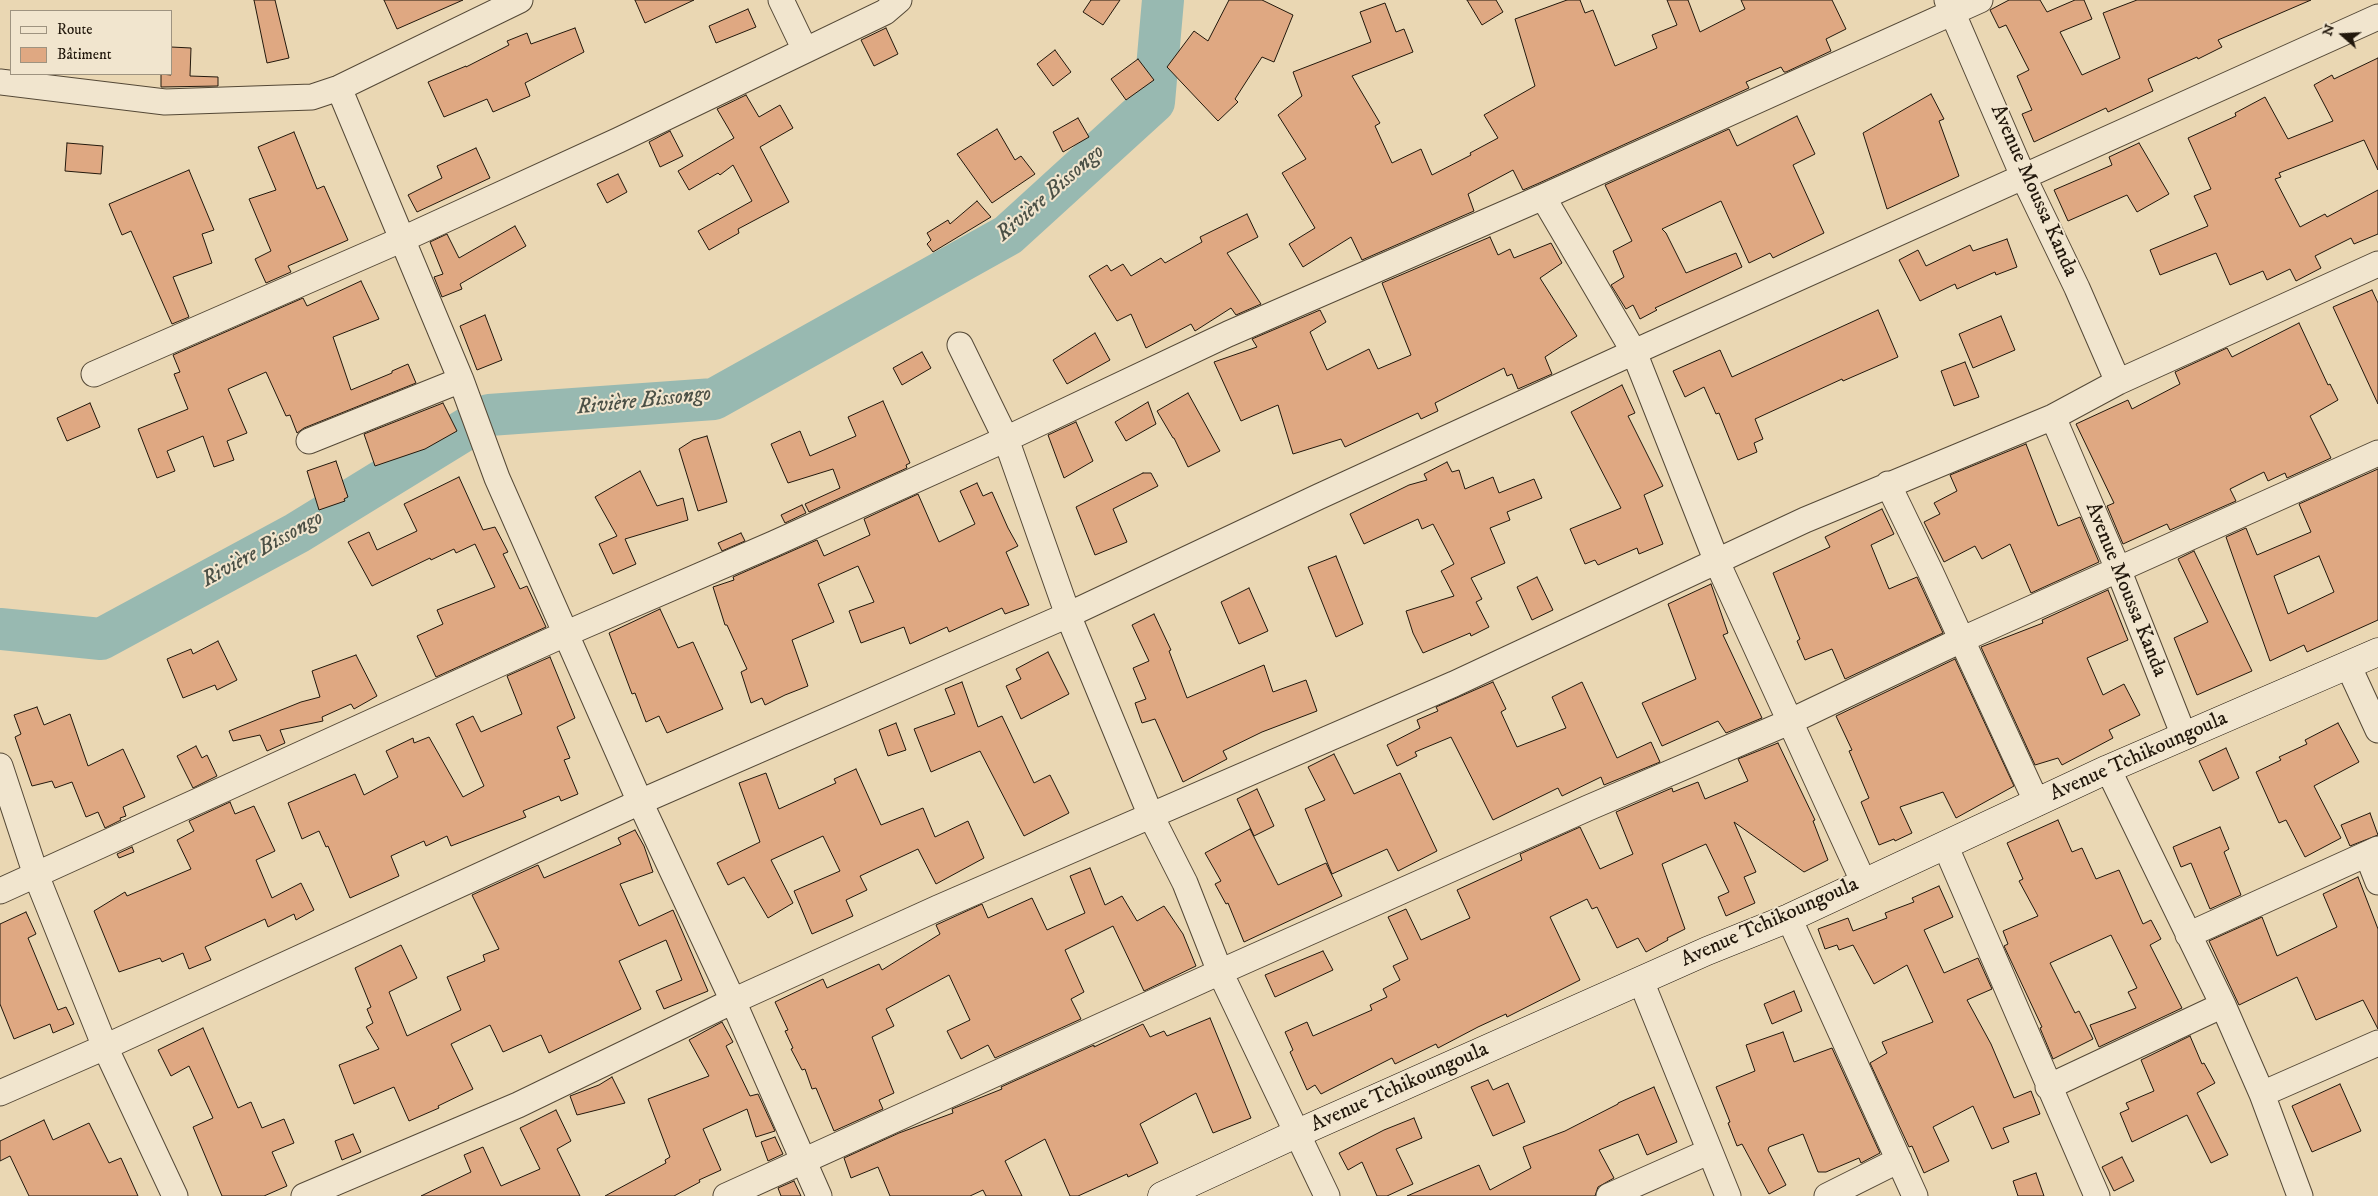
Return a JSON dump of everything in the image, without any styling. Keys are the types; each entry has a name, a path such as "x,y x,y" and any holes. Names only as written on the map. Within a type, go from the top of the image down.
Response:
{"street":[{"path":"0,82 164,102 312,97 339,88 520,0"},
{"path":"782,0 805,50"},
{"path":"94,374 403,239 619,140 885,12 899,0"},
{"path":"0,891 566,634 773,544 1006,439 1228,334 1543,197 1950,6 1980,0"},
{"name":"Avenue Moussa Kanda","path":"1950,6 2023,176 2077,288 2118,382"},
{"path":"0,1093 105,1047 640,802 1068,615 1318,497 1634,352 2378,17"},
{"path":"339,88 461,380 497,478 640,802 733,1001 819,1196"},
{"path":"1543,197 1634,352 1717,562 1863,882"},
{"path":"304,1196 518,1105 733,1001 938,908 1454,684 1805,520 2053,417 2118,382 2378,264"},
{"path":"960,345 1006,439 1068,615 1151,816 1185,883 1220,972 1327,1196"},
{"path":"309,440 461,380"},
{"name":"Avenue Moussa Kanda","path":"2053,417 2118,569 2184,736"},
{"path":"726,1196 1220,972 1588,808 1789,722 1961,640 2077,590 2118,569 2378,453"},
{"path":"1888,484 2037,803"},
{"name":"Avenue Tchikoungoula","path":"1162,1196 1298,1133 1707,951 1789,918 2108,769 2378,652"},
{"path":"2348,665 2378,730"},
{"path":"0,766 36,875 105,1047 175,1196"},
{"path":"2108,769 2224,1006 2262,1094 2300,1196"},
{"path":"1945,845 2048,1087 2097,1196"},
{"path":"2188,935 2372,852 2378,882"},
{"path":"1789,918 1915,1196"},
{"path":"1641,981 1708,1152 1728,1196"},
{"path":"2048,1087 2224,1006"},
{"path":"2262,1094 2378,1043"},
{"path":"1609,1196 1708,1152"},
{"path":"1827,1196 1899,1160"}],"building":[{"path":"254,0 275,0 289,58 267,63"},
{"path":"384,0 463,0 397,29"},
{"path":"635,0 694,0 645,23"},
{"path":"1091,0 1120,0 1103,25 1083,12"},
{"path":"1229,0 1262,0 1293,15 1274,62 1262,57 1235,99 1238,102 1218,121 1167,67 1194,31 1208,41"},
{"path":"1467,0 1496,0 1503,12 1482,25"},
{"path":"1567,0 1580,0 1585,13 1593,10 1615,66 1657,48 1652,35 1677,25 1667,0 1688,0 1700,32 1745,9 1741,0 1832,0 1846,29 1826,39 1831,51 1786,72 1781,67 1746,82 1749,88 1537,184 1523,190 1513,170 1468,194 1474,211 1362,260 1351,237 1303,267 1289,244 1315,228 1282,173 1306,159 1278,115 1302,96 1293,72 1371,42 1360,12 1385,3 1396,32 1404,29 1413,52 1352,76 1380,123 1375,126 1392,163 1421,149 1432,175 1471,155 1470,153 1498,138 1484,115 1535,86 1515,19"},
{"path":"2009,0 2040,0 2047,12 2075,0 2084,0 2092,19 2060,32 2082,75 2120,58 2103,13 2137,0 2311,0 2218,40 2222,47 2148,79 2153,91 2108,112 2106,108 2034,142 2022,114 2032,110 2017,76 2029,70 2006,25 1999,28 1990,10"},
{"path":"748,9 756,27 716,43 709,26"},
{"path":"575,28 584,52 525,83 530,96 493,112 487,99 444,117 428,82 466,67 509,45 507,41 527,33 531,44"},
{"path":"886,28 898,54 874,66 861,40"},
{"path":"172,47 191,48 190,76 218,77 218,86 161,87 161,75 172,75"},
{"path":"1055,50 1071,72 1053,86 1037,64"},
{"path":"2378,58 2378,170 2364,140 2279,173 2281,177 2275,179 2300,227 2325,214 2327,217 2378,190 2378,234 2354,244 2351,238 2315,256 2321,268 2296,281 2290,269 2267,280 2263,271 2230,285 2216,253 2160,275 2150,250 2208,226 2194,196 2211,189 2188,138 2236,116 2235,113 2265,97 2288,139 2333,121 2314,85 2332,75 2334,79"},
{"path":"1138,59 1154,80 1126,100 1111,79"},
{"path":"1931,94 1944,119 1939,121 1959,176 1887,209 1863,133"},
{"path":"746,95 759,117 780,105 793,128 760,147 789,202 738,229 739,233 709,250 698,231 752,201 733,165 720,175 718,173 689,190 678,171 734,138 717,109"},
{"path":"1797,116 1815,154 1793,165 1824,233 1773,258 1770,253 1749,263 1721,201 1662,229 1666,233 1686,273 1736,253 1742,267 1655,308 1657,310 1640,319 1633,305 1626,309 1611,285 1624,277 1613,251 1632,241 1605,185 1729,129 1737,146"},
{"path":"1078,118 1089,137 1063,152 1053,132"},
{"path":"997,129 1015,160 1021,156 1035,174 992,203 957,154"},
{"path":"670,131 683,156 660,167 649,142"},
{"path":"294,132 317,189 324,186 348,240 288,266 291,272 266,283 255,259 271,251 249,199 276,190 258,147"},
{"path":"67,143 103,146 101,174 65,171"},
{"path":"2139,143 2169,194 2137,212 2127,195 2068,221 2054,190 2112,165 2109,157"},
{"path":"476,148 490,178 417,212 408,195 442,178 437,166"},
{"path":"189,170 214,230 202,234 212,263 173,277 189,317 172,324 131,231 122,235 109,204"},
{"path":"618,174 627,192 607,203 597,184"},
{"path":"977,201 991,217 933,252 927,244 931,240 927,233 948,220 950,224"},
{"path":"1247,214 1258,237 1227,253 1261,304 1236,315 1231,308 1195,331 1191,324 1146,348 1131,314 1117,321 1089,276 1107,265 1111,271 1123,264 1131,276 1161,258 1165,263 1202,242 1200,237"},
{"path":"515,226 526,246 460,284 462,289 442,297 434,277 443,274 430,242 447,234 459,258"},
{"path":"1490,237 1498,255 1510,249 1514,258 1551,243 1562,263 1540,278 1577,336 1545,357 1552,374 1518,389 1512,374 1507,376 1504,368 1435,403 1438,411 1421,419 1418,413 1345,447 1341,439 1293,454 1278,405 1241,421 1214,362 1257,347 1252,339 1320,310 1326,322 1310,332 1327,370 1369,349 1378,369 1411,355 1382,283"},
{"path":"2007,239 2017,267 1996,275 1995,272 1957,289 1955,284 1920,301 1899,260 1918,250 1926,266 1970,245 1973,251"},
{"path":"361,281 379,319 333,337 351,390 392,373 392,371 408,364 416,383 304,428 297,433 290,415 286,416 266,372 228,389 247,433 227,441 234,460 214,467 203,436 167,451 175,471 157,478 138,429 188,409 174,374 180,372 173,355 303,298 307,306"},
{"path":"2372,290 2378,303 2378,404 2333,307"},
{"path":"1878,310 1898,357 1843,381 1842,379 1755,419 1763,439 1754,443 1757,452 1738,460 1719,413 1716,414 1704,387 1685,397 1673,371 1720,350 1732,377"},
{"path":"485,315 502,360 477,370 460,326"},
{"path":"2001,316 2015,350 1973,368 1959,334"},
{"path":"2299,323 2328,385 2330,384 2338,400 2310,416 2331,458 2287,478 2285,473 2268,481 2264,472 2230,489 2236,501 2170,530 2167,524 2123,544 2107,506 2114,503 2076,424 2128,400 2132,409 2180,384 2175,372 2227,348 2232,357"},
{"path":"1095,333 1110,360 1067,384 1053,360"},
{"path":"922,352 931,368 902,385 893,368"},
{"path":"1965,362 1979,397 1954,406 1941,371"},
{"path":"1622,385 1635,413 1628,416 1663,486 1644,495 1663,544 1639,554 1637,548 1598,565 1595,560 1585,564 1570,529 1621,508 1571,412"},
{"path":"1188,393 1220,451 1188,467 1174,438 1157,411"},
{"path":"883,401 910,463 906,465 907,468 809,512 805,504 840,488 833,469 788,483 771,444 800,431 810,456 856,436 848,417"},
{"path":"1148,402 1156,424 1126,441 1115,422"},
{"path":"90,403 100,427 67,441 57,418"},
{"path":"443,403 457,431 425,449 375,466 364,434"},
{"path":"1076,422 1093,461 1064,478 1048,435"},
{"path":"707,436 727,502 698,511 679,449 693,440"},
{"path":"2026,444 2058,526 2080,517 2099,562 2031,593 2010,544 1982,559 1975,546 1944,562 1924,522 1940,514 1934,503 1957,491 1950,475"},
{"path":"336,461 348,497 344,499 345,501 319,510 307,471"},
{"path":"1447,462 1452,472 1459,470 1465,489 1493,477 1499,493 1534,479 1542,498 1507,512 1510,520 1490,528 1505,563 1471,578 1482,599 1476,602 1489,627 1471,636 1470,633 1423,653 1413,633 1406,611 1454,596 1441,571 1454,564 1433,524 1422,529 1418,519 1364,544 1350,514 1409,485 1427,480 1424,474"},
{"path":"2378,469 2378,620 2307,652 2304,645 2270,661 2226,537 2246,528 2257,555 2311,532 2299,504","holes":["2319,556 2334,592 2288,614 2274,576"]},
{"path":"640,471 657,506 683,498 688,520 625,539 636,564 613,574 599,544 617,536 595,497"},
{"path":"1143,473 1151,473 1158,486 1113,509 1127,542 1095,555 1076,507"},
{"path":"459,477 483,530 495,527 508,552 503,554 520,589 527,586 546,627 436,677 417,636 443,624 437,610 495,587 475,544 456,553 454,549 431,560 430,558 372,586 348,542 369,532 377,550 417,531 404,504"},
{"path":"977,483 983,496 992,492 1018,546 1006,552 1029,605 1005,614 1002,608 949,632 947,627 910,644 904,627 861,643 849,611 874,602 858,566 818,584 834,622 792,640 808,686 765,705 762,698 751,703 741,672 747,669 727,625 725,625 713,587 734,580 733,577 817,540 824,556 870,535 864,519 918,494 939,542 975,524 960,491"},
{"path":"802,505 806,513 785,523 781,515"},
{"path":"1882,509 1894,534 1871,545 1889,589 1917,577 1943,633 1845,679 1832,649 1805,660 1797,641 1800,639 1773,573 1830,547 1825,537"},
{"path":"741,533 745,541 722,551 718,543"},
{"path":"2194,551 2252,671 2197,695 2174,638 2208,622 2178,559"},
{"path":"1336,556 1363,624 1336,637 1308,567"},
{"path":"1537,577 1553,610 1532,620 1517,587"},
{"path":"1711,584 1728,633 1723,635 1762,718 1726,733 1718,721 1662,746 1642,703 1696,679 1668,604"},
{"path":"1249,588 1268,631 1239,644 1221,602"},
{"path":"2108,590 2128,640 2087,658 2103,695 2124,684 2140,715 2109,730 2113,738 2062,765 2058,758 2035,765 1981,647 2043,623 2042,620"},
{"path":"660,609 678,648 693,642 723,709 667,733 659,716 646,722 635,693 632,694 609,633"},
{"path":"1154,614 1171,650 1169,651 1187,698 1264,665 1273,692 1306,680 1317,711 1262,732 1223,751 1227,759 1183,782 1155,719 1142,723 1135,703 1146,699 1133,668 1149,661 1132,625"},
{"path":"218,641 237,680 217,690 215,685 183,698 167,659 191,649 193,654"},
{"path":"1048,652 1069,694 1021,719 1006,686 1021,679 1016,669"},
{"path":"356,655 377,696 354,709 351,704 322,717 323,721 280,730 285,743 267,751 260,735 233,741 229,731 301,702 320,697 312,671"},
{"path":"550,657 575,718 557,727 570,758 564,760 578,794 561,801 559,796 523,811 526,817 451,846 447,836 426,846 424,841 391,856 399,876 350,898 328,846 326,847 319,831 302,839 288,803 355,774 364,795 398,777 386,751 413,738 414,743 429,737 463,797 484,786 456,724 473,716 481,732 522,714 507,676"},
{"path":"1955,659 2014,786 1956,818 1943,792 1900,807 1912,833 1895,841 1894,839 1879,845 1861,802 1869,798 1849,751 1852,750 1836,716"},
{"path":"962,682 978,727 1002,716 1034,783 1050,775 1069,813 1024,836 980,751 931,772 914,729 955,714 945,689"},
{"path":"1493,682 1506,709 1501,712 1517,747 1566,728 1552,697 1582,682 1617,758 1651,742 1660,762 1604,785 1601,777 1562,796 1558,788 1493,820 1451,737 1415,752 1417,756 1397,766 1387,745 1420,728 1417,720 1438,711 1436,707"},
{"path":"37,707 44,725 70,714 88,766 123,749 145,797 123,807 126,816 120,818 121,820 105,828 98,812 86,817 72,782 55,788 52,781 32,786 15,737 21,734 14,715"},
{"path":"896,723 906,750 888,756 879,730"},
{"path":"2338,723 2359,762 2314,786 2341,838 2305,857 2286,820 2279,823 2256,772 2281,760 2279,757 2307,744 2305,740"},
{"path":"1778,743 1815,820 1813,821 1828,860 1804,872 1734,822 1756,872 1744,877 1755,903 1726,916 1718,897 1729,892 1706,844 1662,864 1685,929 1667,938 1668,940 1646,952 1638,938 1617,948 1597,907 1592,909 1587,899 1550,917 1580,980 1507,1017 1506,1014 1438,1048 1436,1044 1395,1064 1392,1058 1321,1094 1315,1085 1307,1090 1290,1052 1293,1050 1285,1032 1307,1022 1313,1036 1372,1010 1370,1005 1387,997 1383,989 1400,980 1393,966 1408,959 1388,917 1406,909 1421,940 1470,918 1457,890 1522,860 1520,854 1580,827 1600,869 1633,854 1616,812 1672,788 1673,792 1698,782 1705,799 1748,781 1738,759"},
{"path":"196,746 202,758 207,755 217,776 193,788 177,756"},
{"path":"2226,748 2239,778 2213,791 2199,761"},
{"path":"1334,754 1354,794 1400,773 1437,851 1398,871 1387,849 1332,874 1305,809 1325,800 1308,767"},
{"path":"856,769 881,825 923,808 935,837 968,821 984,858 936,884 918,849 860,876 867,890 846,900 853,916 812,934 794,891 840,871 823,836 771,860 793,903 768,918 744,877 728,885 717,863 760,842 739,783 766,773 779,809 836,783 834,779"},
{"path":"1257,789 1274,826 1254,836 1237,799"},
{"path":"230,802 235,814 254,806 275,851 256,860 272,898 301,883 314,910 296,920 294,914 268,927 265,919 205,947 211,960 189,969 183,953 162,962 160,958 119,972 94,911 125,892 127,896 191,869 177,840 194,831 189,821"},
{"path":"2370,813 2378,835 2350,846 2341,825"},
{"path":"2058,820 2072,852 2082,848 2096,879 2119,870 2143,924 2151,920 2161,939 2150,945 2182,1008 2099,1047 2090,1025 2136,1008 2128,992 2137,988 2111,935 2050,963 2075,1013 2079,1011 2093,1039 2053,1059 2040,1028 2042,1027 2004,946 2008,944 2003,931 2038,916 2019,881 2023,879 2007,843"},
{"path":"2220,827 2229,849 2224,852 2241,895 2210,909 2191,863 2181,867 2173,847"},
{"path":"1250,829 1278,885 1326,863 1342,896 1244,942 1228,903 1226,904 1215,884 1221,881 1205,853"},
{"path":"635,830 644,846 653,872 620,884 639,926 673,910 708,991 664,1009 656,991 682,980 666,940 619,961 641,1009 549,1053 541,1035 503,1052 490,1025 451,1044 473,1089 438,1106 439,1108 409,1121 394,1087 354,1104 339,1065 379,1049 366,1027 373,1023 367,1009 371,1007 355,968 401,945 417,978 389,992 407,1036 461,1010 447,977 485,961 483,955 499,949 472,895 538,865 544,878 621,844 618,838"},
{"path":"132,847 134,852 119,858 117,854"},
{"path":"1090,868 1105,905 1122,896 1137,921 1164,906 1183,934 1196,966 1144,991 1113,926 1065,950 1084,992 1071,999 1081,1019 995,1058 988,1045 961,1059 947,1031 970,1020 949,975 886,1009 894,1026 872,1037 894,1093 879,1100 883,1109 834,1131 816,1088 812,1089 805,1069 802,1070 791,1049 793,1048 785,1031 788,1030 775,1002 823,979 827,988 879,964 882,970 940,934 936,925 982,904 988,918 1032,898 1047,930 1085,913 1070,876"},
{"path":"2358,877 2378,929 2378,1029 2363,1000 2316,1020 2297,977 2239,1005 2209,941 2262,917 2277,956 2337,927 2323,894"},
{"path":"1939,886 1953,917 1924,930 1944,973 1978,958 1992,989 1967,1000 1991,1044 2014,1098 2031,1091 2040,1114 2003,1128 2009,1142 1992,1149 1973,1106 1933,1127 1949,1161 1924,1173 1912,1146 1909,1147 1870,1063 1887,1053 1882,1042 1933,1022 1907,965 1874,984 1853,945 1839,950 1837,945 1825,949 1818,929 1848,918 1853,931 1887,918 1885,913 1914,902 1912,898"},
{"path":"26,912 36,934 28,938 58,1010 66,1007 74,1024 53,1033 50,1024 14,1039 0,1004 0,924"},
{"path":"1323,951 1333,970 1275,997 1265,975"},
{"path":"1794,991 1802,1011 1772,1024 1764,1004"},
{"path":"1210,1018 1251,1118 1213,1133 1196,1093 1140,1124 1158,1163 1128,1177 1127,1174 1078,1196 1070,1196 1045,1139 1005,1161 1022,1196 986,1196 983,1190 970,1196 890,1196 878,1167 851,1178 844,1158 899,1133 953,1113 952,1109 1002,1089 1001,1087 1094,1045 1094,1047 1143,1024 1150,1037 1164,1031 1167,1036"},
{"path":"722,1022 733,1042 726,1046 750,1096 758,1094 775,1131 756,1137 747,1109 703,1129 721,1170 699,1180 700,1182 674,1196 605,1196 666,1163 665,1160 670,1157 648,1099 709,1076 689,1040"},
{"path":"203,1028 238,1108 251,1102 262,1128 284,1119 294,1143 272,1152 287,1186 264,1196 222,1196 193,1127 213,1118 189,1066 171,1076 158,1050"},
{"path":"1783,1032 1794,1062 1832,1048 1880,1153 1861,1163 1859,1158 1826,1172 1818,1172 1803,1134 1769,1147 1768,1150 1786,1185 1769,1194 1742,1144 1737,1146 1716,1087 1755,1071 1746,1045"},
{"path":"2190,1036 2202,1064 2204,1063 2215,1083 2197,1093 2228,1155 2211,1163 2187,1115 2132,1142 2120,1113 2129,1109 2126,1103 2154,1091 2141,1060"},
{"path":"612,1077 625,1103 577,1115 570,1096 599,1085"},
{"path":"1488,1080 1493,1090 1508,1083 1525,1122 1493,1136 1471,1087"},
{"path":"2340,1084 2361,1131 2312,1152 2292,1106"},
{"path":"1654,1087 1677,1142 1647,1155 1638,1134 1599,1150 1614,1178 1598,1187 1595,1196 1407,1196 1479,1165 1490,1190 1531,1168 1523,1147 1565,1131 1618,1103"},
{"path":"556,1110 571,1141 557,1149 580,1196 421,1196 471,1172 464,1155 483,1147 501,1186 540,1169 520,1128"},
{"path":"1414,1118 1422,1138 1396,1149 1413,1184 1387,1196 1377,1196 1362,1162 1348,1170 1339,1153 1384,1130"},
{"path":"44,1120 53,1140 89,1123 109,1163 121,1158 138,1196 29,1196 10,1156 0,1161 0,1141"},
{"path":"353,1134 361,1152 342,1160 335,1141"},
{"path":"775,1137 783,1154 768,1161 761,1142"},
{"path":"2122,1157 2134,1181 2114,1191 2102,1167"},
{"path":"2036,1173 2044,1196 2018,1196 2013,1181"},
{"path":"794,1181 801,1196 781,1196 778,1188"}],"waterway":[{"name":"Rivière Bissongo","path":"0,629 101,639 297,533 489,415 714,399 1008,235 1154,102 1163,0"}]}
